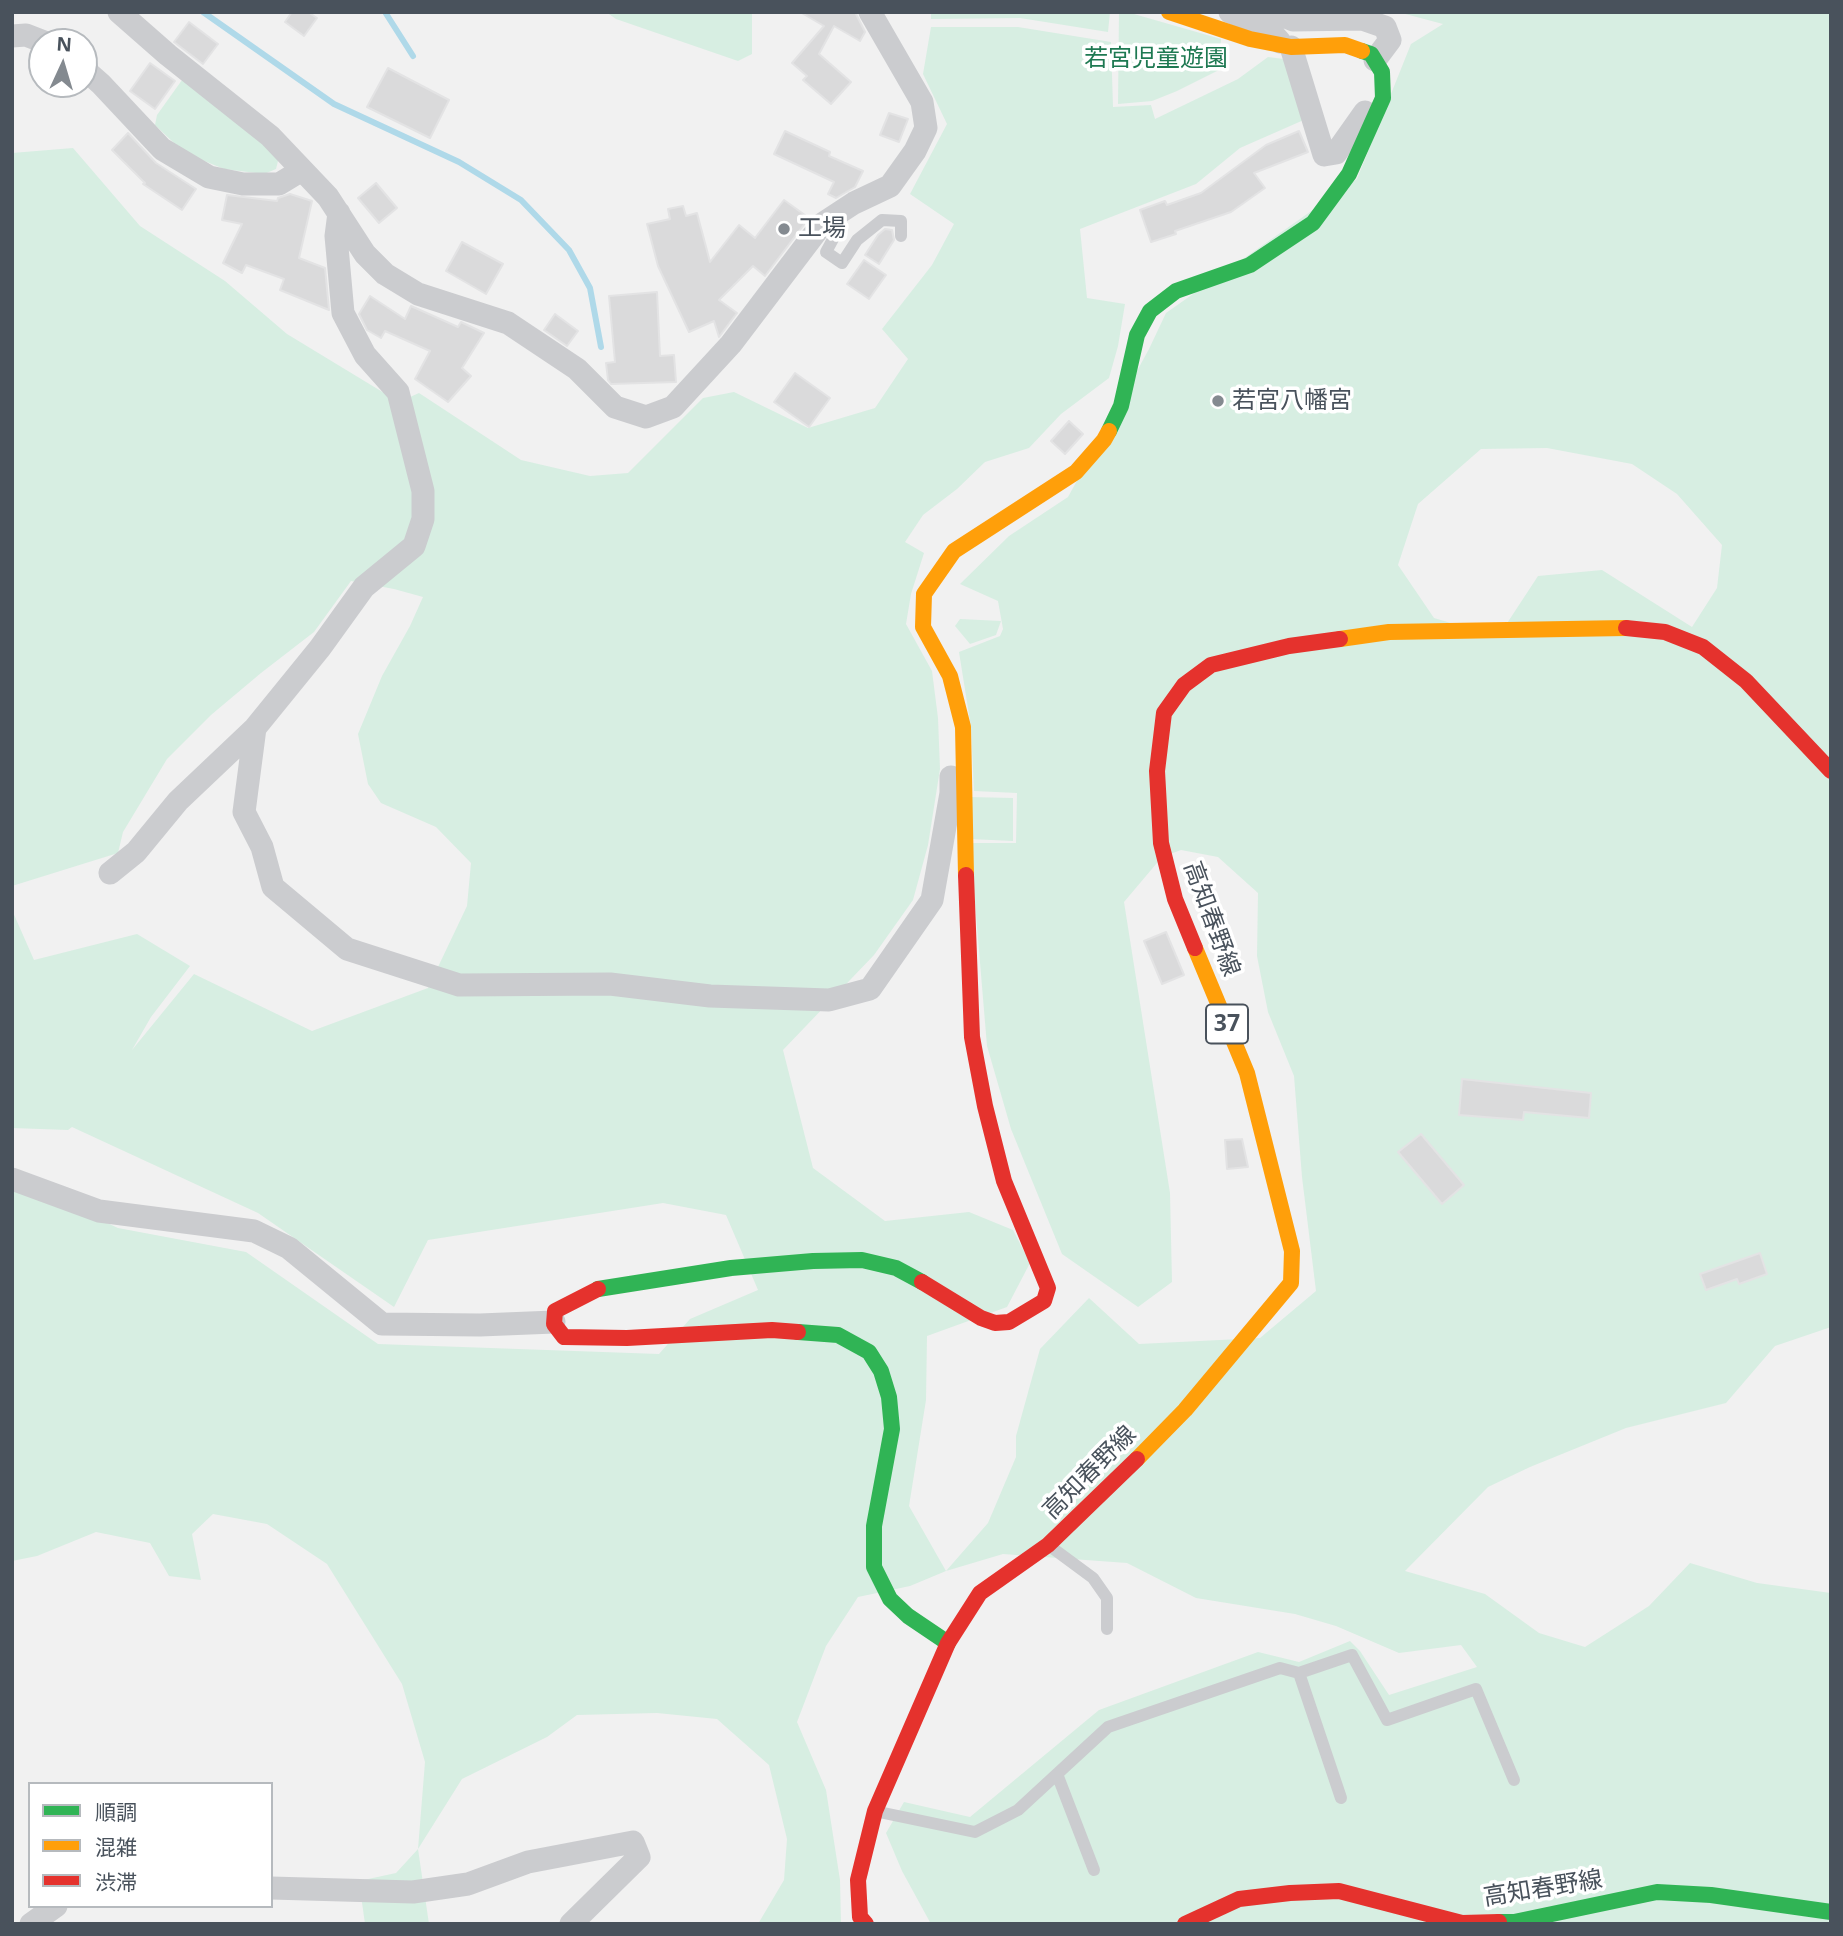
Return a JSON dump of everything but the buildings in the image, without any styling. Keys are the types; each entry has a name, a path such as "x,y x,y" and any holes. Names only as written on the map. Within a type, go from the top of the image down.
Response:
{"street":[{"path":"119,12 168,55 270,136 328,197 365,254 384,274 418,294 508,324 577,369 615,407 646,418 673,407 731,344 822,224 890,186 915,151 926,128 922,102 870,12"},
{"path":"948,1643 908,1616 890,1599 874,1567 874,1526 892,1429 889,1396 881,1371 869,1352 838,1335 772,1330 627,1338 564,1337 554,1322 555,1311 595,1289 731,1268 813,1261 862,1260 896,1268 981,1318 995,1323 1009,1322 1044,1301 1048,1288 1004,1181 985,1106 972,1037 963,727 950,676 923,627 924,594 954,551 1076,472 1104,440 1121,406 1137,335 1150,311 1175,291 1250,265 1313,223 1349,174 1383,98 1379,71 1371,54 1345,45 1286,46 1250,39 1169,12"},
{"path":"1230,12 1268,28 1286,46 1324,155 1336,153 1364,114 1390,40 1385,27 1362,19 1293,20 1274,12"},
{"path":"98,81 162,149 209,177 243,184 279,184 302,170"},
{"path":"110,873 136,852 178,801 255,728 320,648 364,587 414,546 423,519 423,491 398,392 365,355 343,313 336,236 339,213"},
{"name":"高知春野線","path":"857,1921 858,1880 875,1811 948,1643 980,1593 1048,1545 1185,1410 1291,1283 1293,1251 1247,1073 1175,899 1161,843 1157,771 1164,713 1184,685 1211,665 1289,646 1389,632 1630,628 1665,632 1703,647 1746,681 1831,771"},
{"path":"255,728 244,812 262,847 273,887 347,949 459,985 610,984 710,996 829,1000 870,989 932,900 951,793 950,676"},
{"path":"12,1179 99,1211 254,1231 289,1248 382,1324 480,1325 554,1322"},
{"path":"273,1888 413,1892 468,1884 528,1862 633,1842 639,1857 571,1924"},
{"name":"高知春野線","path":"1185,1924 1239,1899 1339,1891 1462,1923 1514,1922 1657,1892 1711,1895 1831,1912"},
{"path":"31,1924 53,1908"}],"lane":[{"path":"839,213 839,228 826,252 842,263 858,240 882,220 901,221 901,236"},
{"path":"1048,1545 1093,1578 1107,1598 1107,1629"},
{"path":"875,1811 975,1832 1018,1810 1108,1727 1280,1668 1299,1673 1352,1654 1387,1720 1476,1689 1514,1780"},
{"path":"1299,1673 1341,1798"},
{"path":"1057,1774 1094,1870"}],"green space":[{"path":"606,12 752,12 752,54 738,61 616,19"},
{"path":"931,12 1110,12 1108,32 1020,18 931,19"},
{"name":"若宮児童遊園","path":"1119,12 1221,39 1219,70 1152,101 1118,104"},
{"path":"1398,12 1831,12 1831,1327 1775,1346 1726,1403 1626,1428 1488,1487 1405,1571 1485,1594 1539,1633 1585,1647 1649,1606 1690,1563 1757,1583 1831,1593 1831,1924 931,1924 902,1871 886,1833 904,1802 970,1817 1099,1710 1258,1652 1299,1662 1350,1641 1360,1651 1389,1695 1477,1667 1461,1645 1399,1653 1336,1626 1295,1614 1196,1598 1127,1563 1003,1554 946,1571 988,1523 1016,1457 1016,1436 1040,1349 1089,1298 1139,1344 1260,1338 1316,1291 1302,1177 1294,1076 1268,1012 1257,956 1258,893 1218,857 1181,850 1162,857 1124,902 1170,1193 1172,1282 1138,1307 1062,1254 1011,1129 987,1046 970,843 1016,843 1017,793 974,791 971,727 959,652 1000,636 1003,629 998,601 960,584 1009,536 1068,497 1166,313 1357,179 1411,44 1443,24","holes":["1547,448 1632,464 1677,494 1722,545 1717,588 1692,627 1602,570 1538,576 1498,637 1434,618 1398,565 1418,504 1481,449"]},
{"path":"931,27 1018,27 1111,42 1113,107 1151,105 1155,119 1238,79 1268,57 1284,59 1306,119 1240,148 1196,184 1080,229 1087,298 1125,304 1109,378 1061,414 1029,448 985,462 957,489 923,515 905,542 924,553 911,594 906,624 932,671 938,718 940,769 928,845 913,900 874,955 783,1050 813,1168 885,1221 969,1212 1013,1230 1030,1263 1007,1307 927,1336 926,1400 909,1506 946,1571 910,1586 858,1597 826,1646 797,1722 826,1790 840,1880 841,1924 758,1924 784,1880 787,1839 769,1765 717,1719 657,1713 577,1715 547,1737 462,1779 418,1849 425,1762 402,1684 327,1564 267,1524 213,1514 192,1534 201,1580 169,1576 150,1543 96,1532 37,1556 12,1561 12,1179 118,1228 246,1252 378,1344 659,1354 690,1319 758,1290 726,1215 663,1203 428,1240 394,1307 258,1213 72,1127 68,1130 12,1128 12,910 34,960 137,934 190,966 151,1017 132,1050 194,974 312,1031 428,988 467,906 471,863 436,827 381,803 368,784 358,734 382,676 423,597 351,581 314,632 211,715 167,759 123,832 118,853 12,886 12,153 73,148 140,226 225,281 287,334 399,402 419,393 521,460 590,476 628,473 703,398 734,392 808,428 875,408 908,359 882,329 932,265 954,224 910,194 947,124 923,74"},
{"path":"182,80 279,157 276,169 264,174 224,169 197,158 174,143 155,125 157,115"},
{"path":"960,619 1001,621 996,635 970,644 955,626"},
{"path":"969,797 1013,798 1013,841 970,839"},
{"path":"418,1849 429,1924 365,1924 359,1881 396,1873"}],"waterway":[{"path":"203,12 334,104 459,162 521,200 569,250 590,288 601,347"},
{"path":"385,12 413,56"}],"traffic: fast":[{"path":"1109,431 1121,406 1137,335 1150,311 1176,291 1250,265 1313,223 1349,174 1383,98 1382,72 1371,54 1362,51"},
{"path":"598,1289 731,1268 813,1261 862,1260 896,1268 922,1282"},
{"path":"798,1332 838,1335 869,1352 881,1371 889,1397 892,1429 874,1526 874,1567 890,1599 908,1616 948,1643"},
{"path":"1499,1922 1514,1922 1657,1892 1711,1895 1831,1912"}],"traffic: slow":[{"path":"1169,12 1250,39 1291,47 1345,45 1362,51"},
{"path":"966,875 963,727 950,676 923,627 924,594 954,551 1076,472 1109,431"},
{"path":"1340,639 1389,632 1626,628"},
{"path":"1137,1459 1185,1410 1291,1283 1292,1251 1247,1073 1195,948"}],"traffic: jam":[{"path":"1626,628 1665,632 1703,647 1746,681 1831,771"},
{"path":"1195,948 1175,899 1161,843 1157,771 1164,713 1184,685 1211,665 1289,646 1340,639"},
{"path":"922,1282 981,1318 995,1323 1009,1322 1044,1301 1048,1288 1004,1181 985,1106 972,1037 966,875"},
{"path":"598,1289 555,1311 554,1324 564,1337 627,1338 772,1330 798,1332"},
{"path":"866,1924 860,1917 858,1880 875,1811 948,1643 980,1593 1048,1545 1137,1459"},
{"path":"1185,1924 1239,1899 1339,1891 1462,1923 1499,1922"}],"place":[{"name":"工場","path":"784,229"},
{"name":"若宮八幡宮","path":"1218,401"}]}
